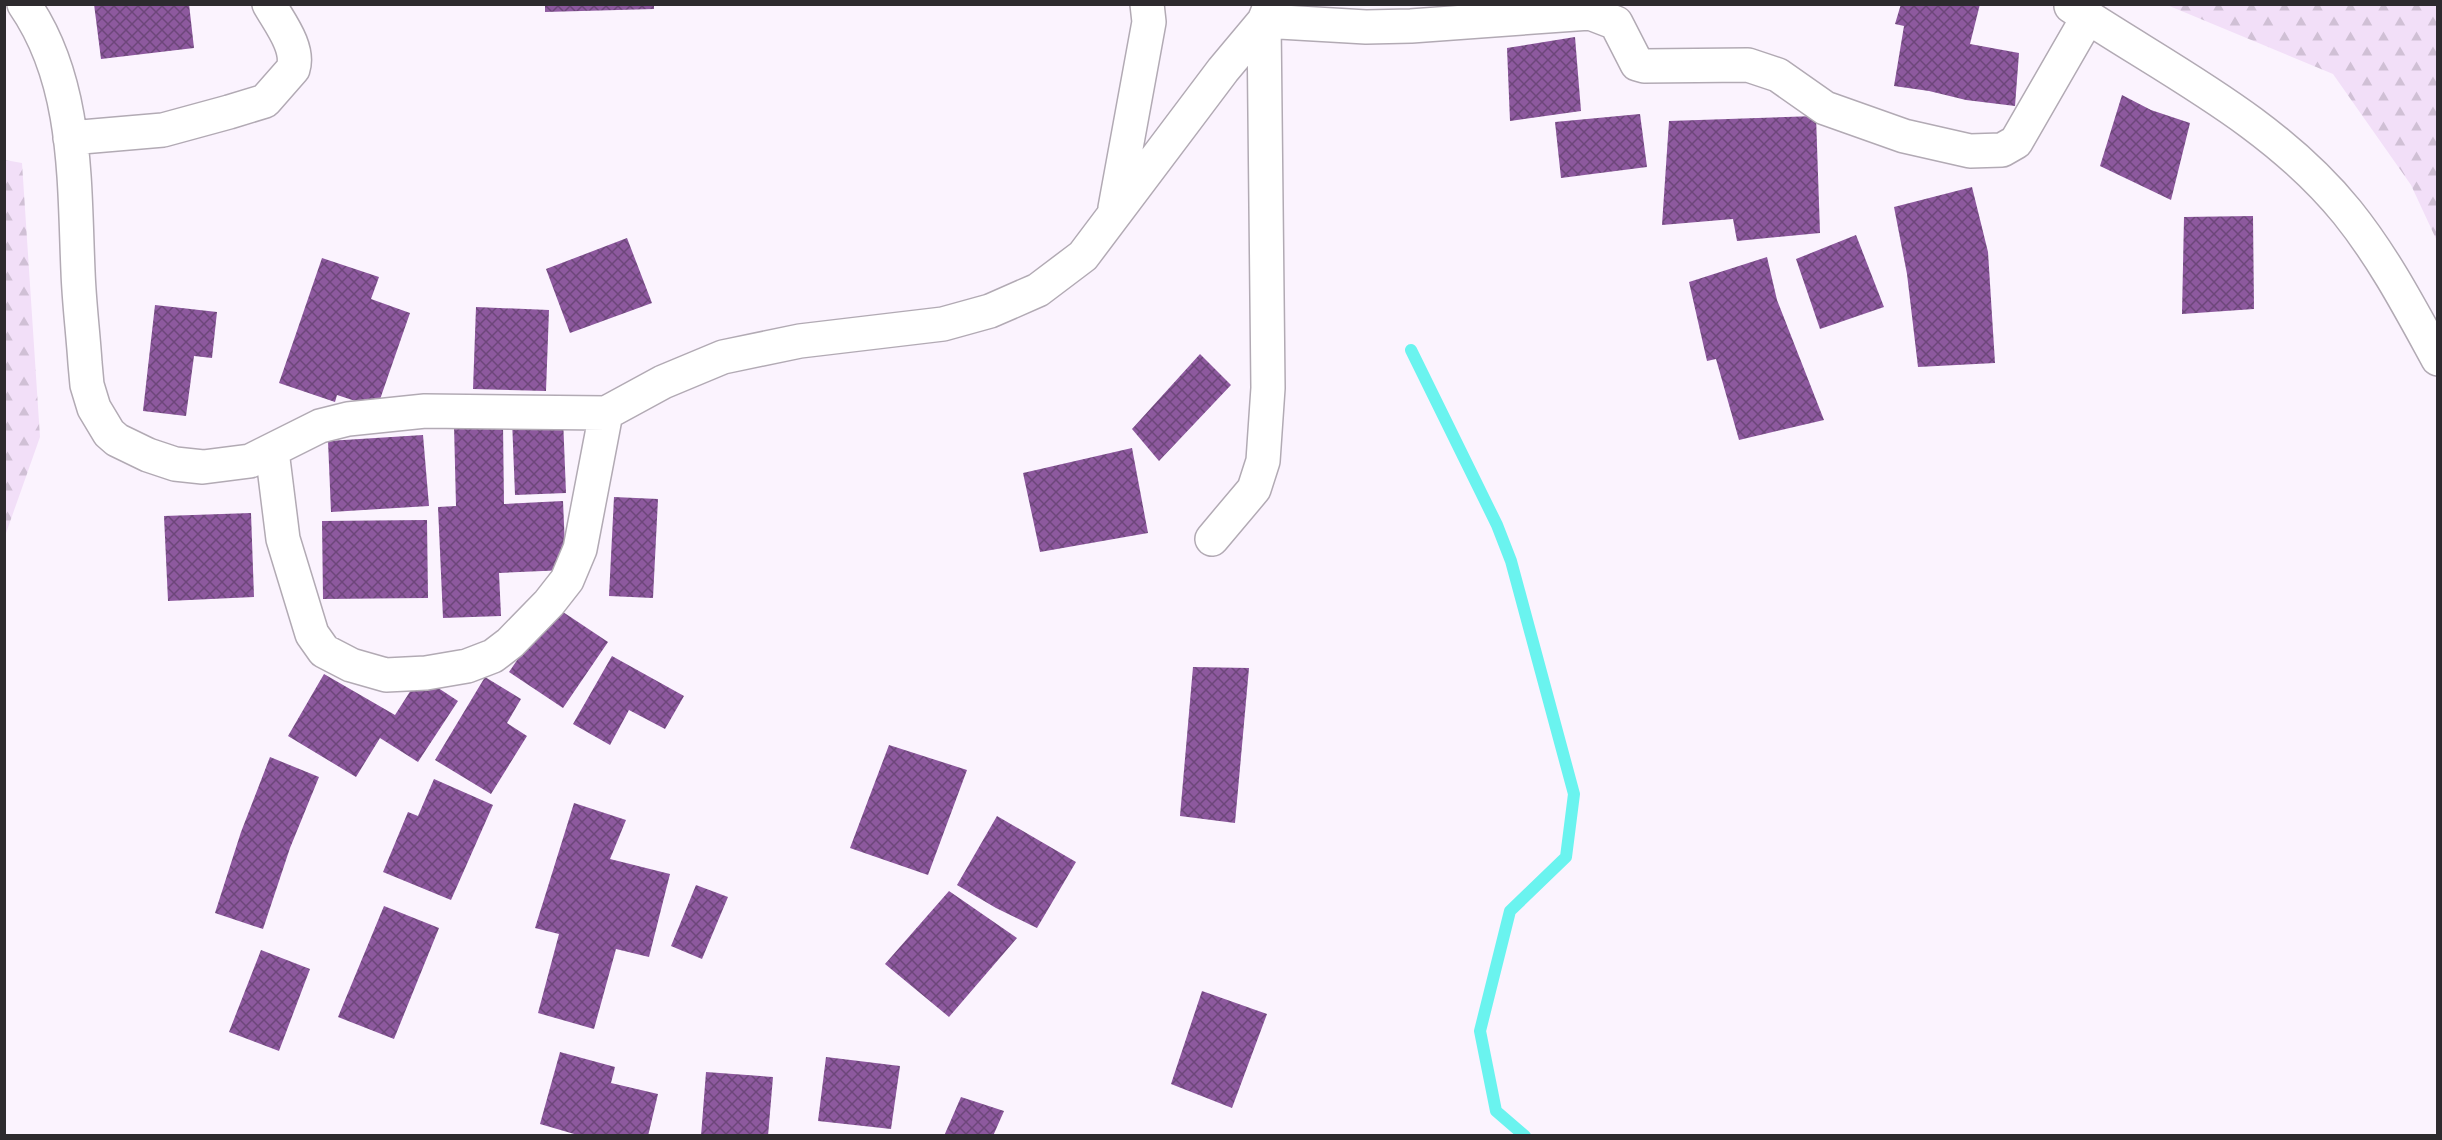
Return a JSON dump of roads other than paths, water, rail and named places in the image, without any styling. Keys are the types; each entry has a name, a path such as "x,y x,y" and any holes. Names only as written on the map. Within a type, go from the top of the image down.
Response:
{"street":[{"path":"24,4 42,37 59,77 70,138 87,385 94,408 109,433 117,440 148,455 175,464 203,467 250,461 320,426 348,419 425,411 606,413 663,381 723,357 800,341 943,324 990,311 1038,290 1083,256 1268,13"},
{"path":"70,138 163,130 265,101 293,69 295,63 288,40 269,4"},
{"path":"1114,215 1149,22 1147,4"},
{"path":"1268,13 1366,27 1590,14 1616,23 1637,64 1644,66 1748,65 1778,75 1825,108 1871,126 1945,147 1970,151 1991,151 2002,150 2016,142 2046,94 2079,11 2195,82 2269,136 2304,167 2346,211 2378,253 2438,359"},
{"path":"1212,539 1254,489 1263,461 1268,387 1268,13"},
{"path":"272,452 284,538 312,634 324,651 351,665 386,675 426,673 467,666 493,656 518,635 549,603 567,580 580,549 606,413"}],"waterway":[{"path":"1411,350 1497,525 1511,561 1574,794 1566,857 1510,911 1480,1031 1496,1111 1525,1136"}]}
